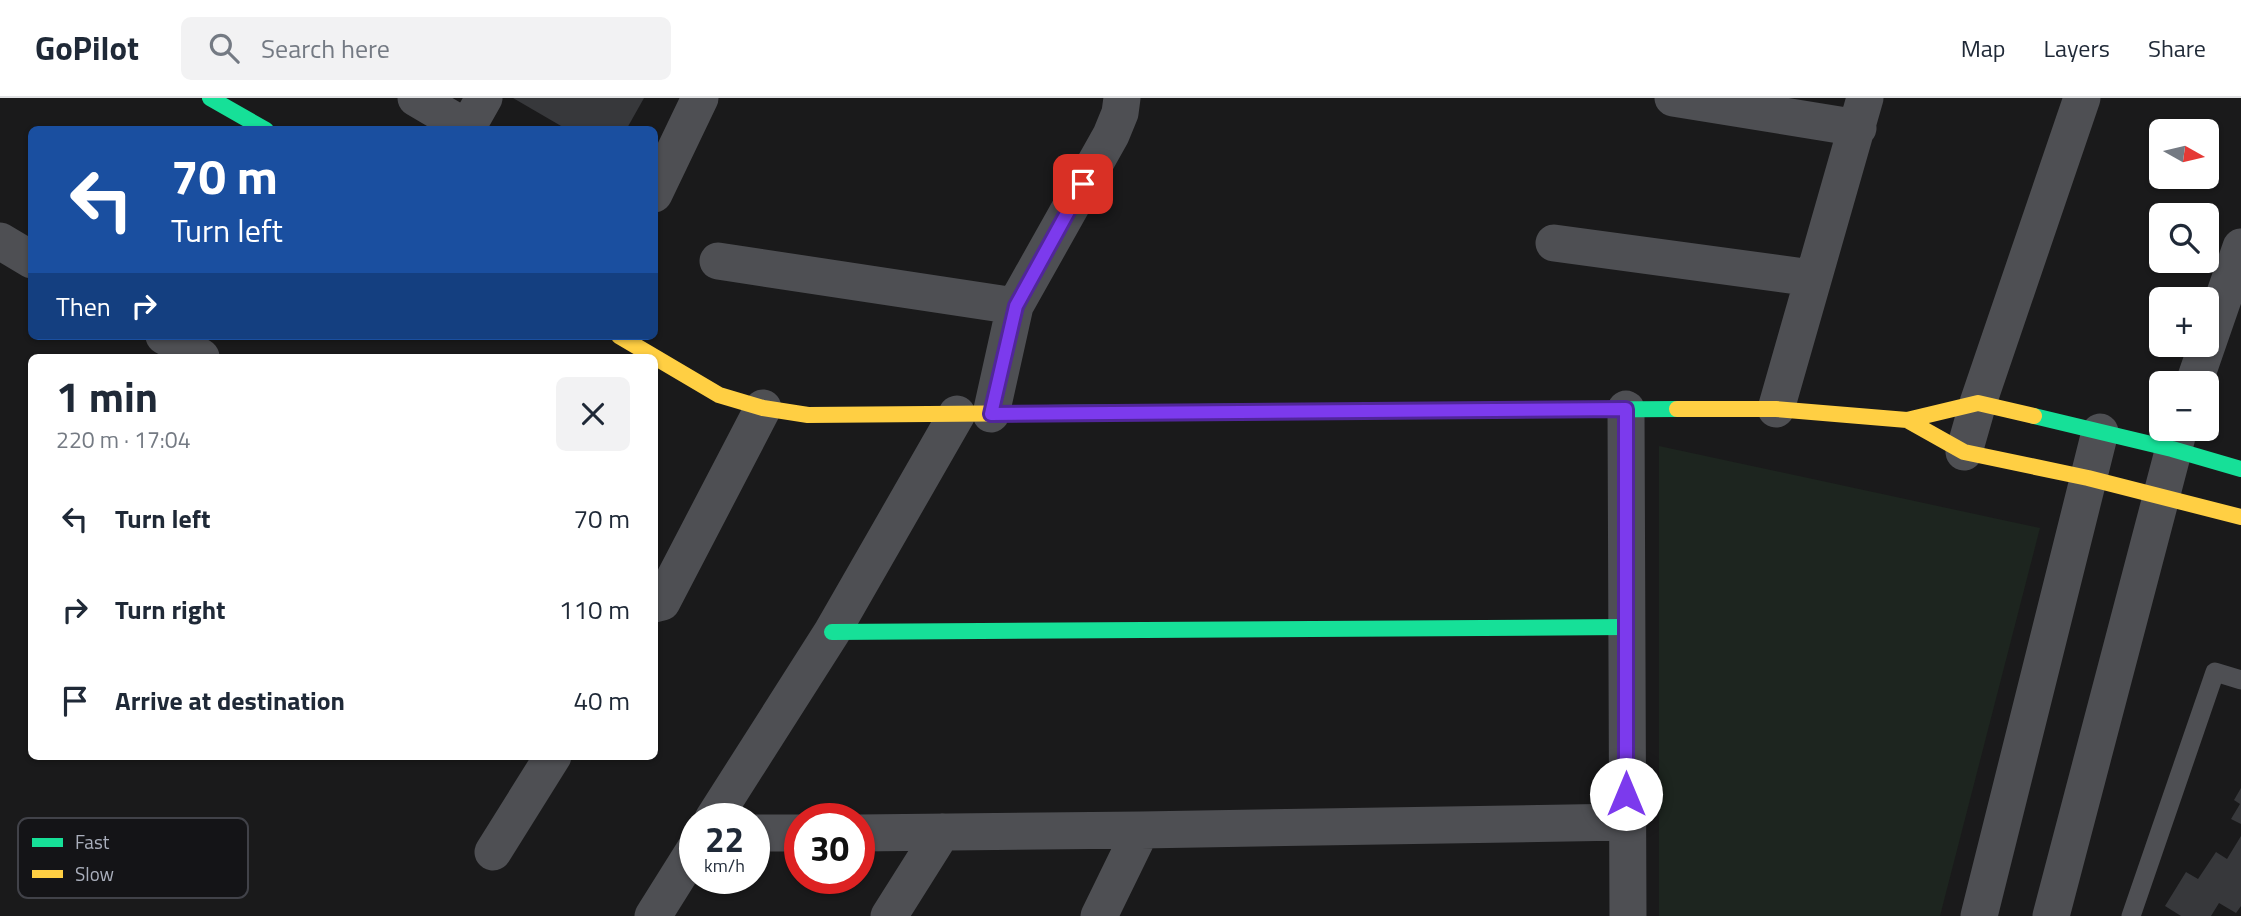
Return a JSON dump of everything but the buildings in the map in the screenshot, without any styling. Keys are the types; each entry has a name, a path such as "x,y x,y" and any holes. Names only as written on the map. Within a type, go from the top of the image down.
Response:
{"street":[{"path":"210,98 259,126"},
{"path":"416,98 474,118"},
{"path":"658,186 700,98"},
{"path":"723,803 974,414 1016,306 1111,135 1120,113 1122,98"},
{"path":"1672,98 1861,113 1776,409"},
{"path":"1964,452 1978,403 2082,98"},
{"path":"0,242 28,258"},
{"path":"1554,243 1812,278"},
{"path":"2198,371 2241,247"},
{"path":"719,261 1016,306"},
{"path":"171,340 196,354"},
{"path":"626,340 650,354"},
{"path":"658,359 719,394 763,408 808,415 1776,409 1907,420 1978,403 2100,432 2149,437"},
{"path":"658,603 662,602 763,408"},
{"path":"1626,409 1628,916"},
{"path":"1907,420 1964,452 2088,478 2241,517"},
{"path":"1979,916 2100,432"},
{"path":"2051,916 2174,441"},
{"path":"2179,441 2241,469"},
{"path":"832,632 1627,627"},
{"path":"493,852 550,760"},
{"path":"875,833 1626,822"},
{"path":"1099,916 1141,831"},
{"path":"889,916 942,832"},
{"path":"653,916 679,875"}],"lane":[{"path":"2131,916 2215,671 2241,680"}],"shaded area":[{"path":"1659,446 2040,528 1940,916 1659,916"}],"traffic: fast":[{"path":"210,98 259,126"},
{"path":"1044,413 1677,409"},
{"path":"2034,416 2172,449 2241,469"},
{"path":"832,632 1627,627"}],"traffic: slow":[{"path":"626,340 650,354"},
{"path":"658,359 719,395 763,408 808,415 1044,413"},
{"path":"1677,409 1776,409 1907,420 1978,403 2034,416"},
{"path":"1907,420 1964,452 2088,478 2241,517"}],"route":[{"path":"1083,184 1016,306 991,414 1626,409 1626,794"}]}
